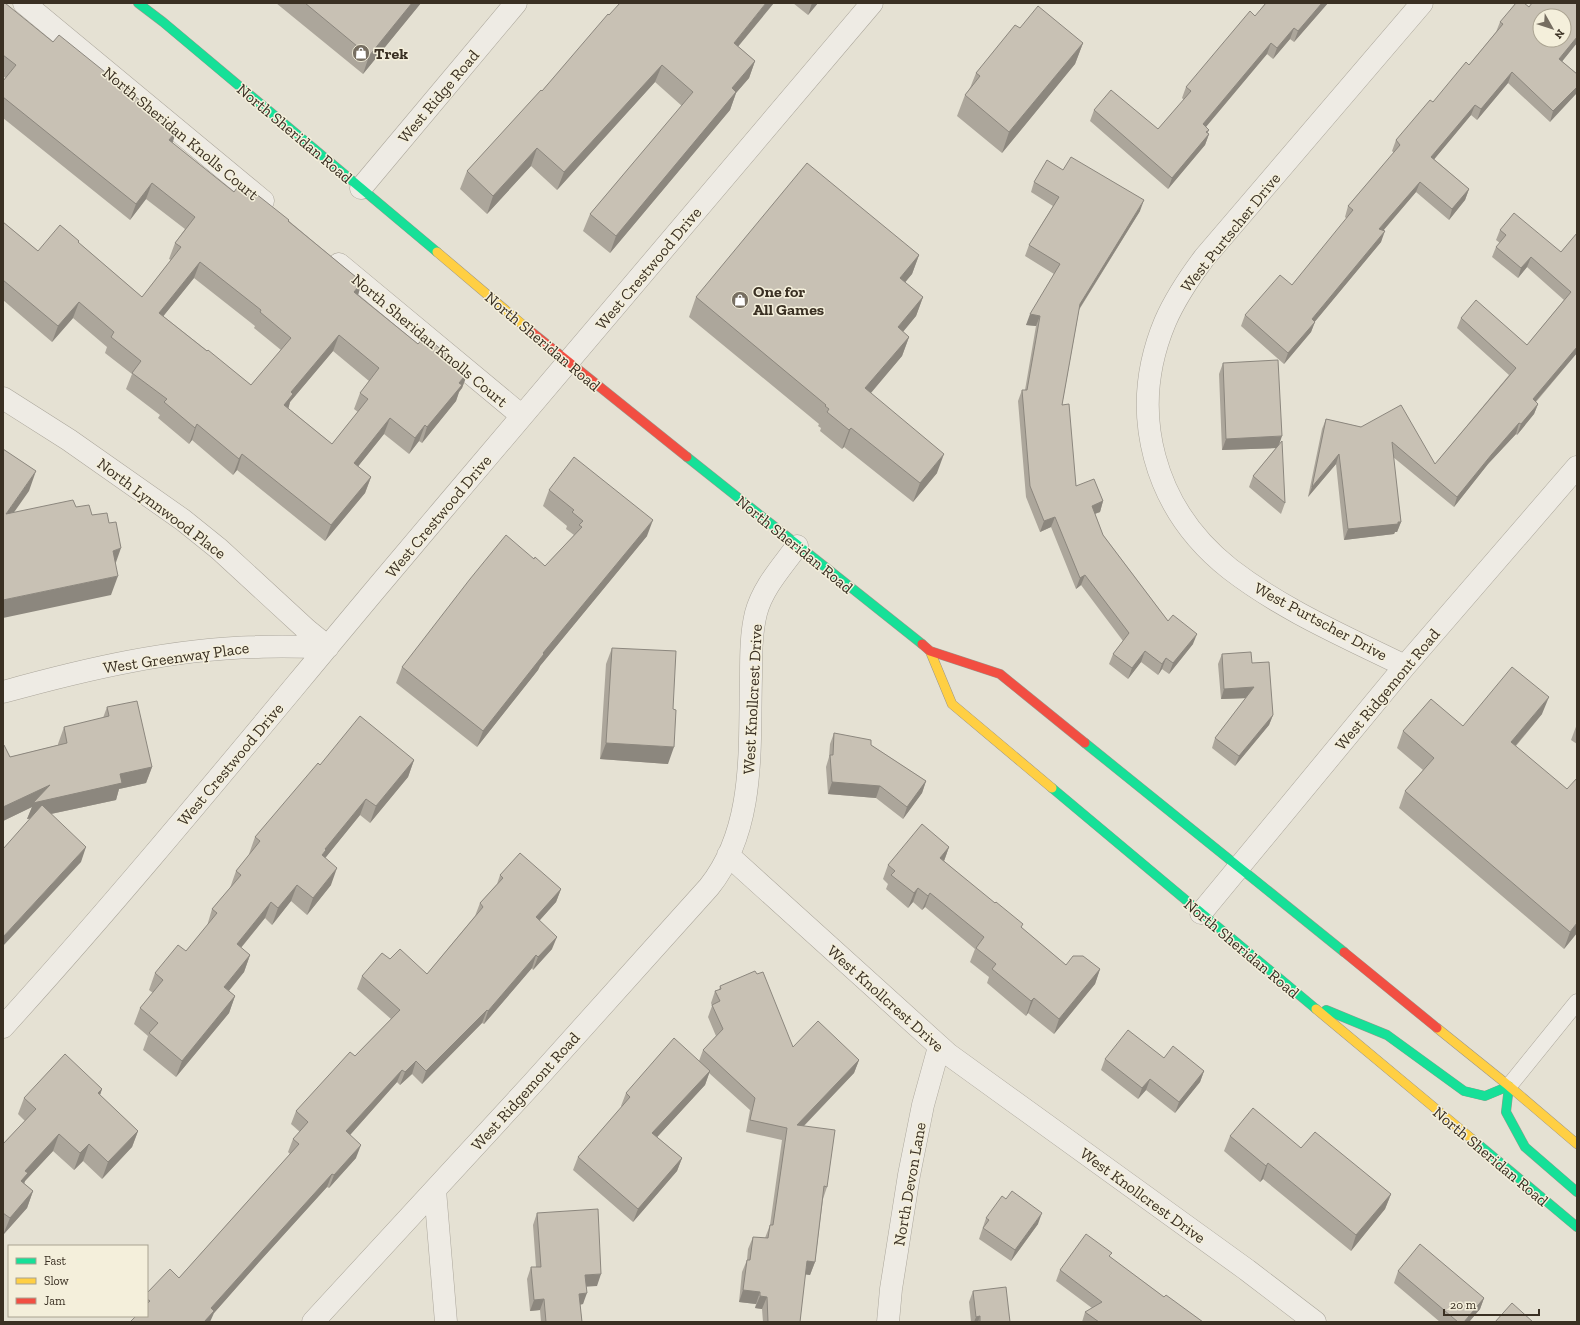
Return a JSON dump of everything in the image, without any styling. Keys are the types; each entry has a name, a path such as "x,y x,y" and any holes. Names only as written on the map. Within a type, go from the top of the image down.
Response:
{"main road":[{"name":"North Sheridan Road","path":"138,3 163,22 568,362 797,546 930,651 1000,674 1508,1086 1577,1144"},
{"name":"North Sheridan Road","path":"144,3 163,22"},
{"name":"North Sheridan Road","path":"930,651 952,704 1307,1003 1577,1227"},
{"path":"1307,1003 1386,1035 1464,1091 1485,1096 1508,1086 1506,1112 1525,1147 1577,1192"}],"street":[{"name":"North Sheridan Knolls Court","path":"24,3 276,212"},
{"name":"West Ridge Road","path":"361,188 516,3"},
{"name":"West Crestwood Drive","path":"3,1027 76,946 147,863 522,416 872,3"},
{"name":"West Purtscher Drive","path":"1405,666 1329,629 1276,600 1230,569 1207,548 1197,538 1184,520 1172,502 1162,482 1155,461 1147,413 1150,369 1156,345 1175,301 1188,281 1204,258 1422,3"},
{"name":"North Sheridan Knolls Court","path":"325,253 522,416"},
{"name":"North Lynnwood Place","path":"3,398 70,440 183,520 219,549 307,630 328,647"},
{"name":"West Ridgemont Road","path":"1201,913 1405,666 1577,467"},
{"name":"West Knollcrest Drive","path":"797,546 766,589 756,614 751,659 748,777 746,799 742,818 728,855 940,1047 1247,1270 1315,1322"},
{"name":"West Greenway Place","path":"3,692 96,668 148,658 198,651 257,647 328,647"},
{"name":"West Ridgemont Road","path":"313,1322 435,1190 709,887 718,875 728,855"},
{"name":"North Devon Lane","path":"888,1322 891,1289 909,1175 923,1105 940,1047"},
{"path":"435,1190 446,1322"}],"lane":[{"path":"1508,1086 1577,1002"}],"building":[{"path":"3,3 5,3 53,42 59,35 177,130 169,140 234,192 241,182 289,220 288,221 362,282 354,292 418,344 425,336 468,372 459,383 462,385 427,427 425,425 415,438 390,418 354,463 371,477 331,525 242,454 239,459 197,424 195,428 164,402 167,399 132,373 141,361 111,337 114,332 79,302 58,326 3,280 3,222 38,251 60,225 142,297 181,247 175,243 195,217 152,183 136,204 3,97 3,81 16,65 3,55","holes":["200,262 261,310 260,312 291,338 251,385 159,313","339,335 379,368 360,393 368,399 332,444 284,405 293,394 291,392"]},
{"path":"305,3 412,3 369,56"},
{"path":"620,3 766,3 734,43 755,61 732,88 736,92 616,236 590,214 693,92 662,65 564,172 537,148 493,196 467,171 541,90 542,91 608,14 609,15"},
{"path":"1266,3 1322,3 1298,31 1294,28 1277,48 1271,43 1203,124 1209,130 1206,132 1209,134 1172,178 1094,110 1111,90 1158,129 1191,91 1186,87 1250,11 1255,16"},
{"path":"1516,3 1524,3 1529,7 1532,3 1577,3 1577,37 1572,43 1572,8 1532,8 1532,48 1568,48 1559,59 1577,74 1577,87 1553,111 1512,72 1481,109 1475,105 1431,157 1469,189 1452,209 1420,182 1379,229 1385,231 1312,319 1315,322 1288,353 1245,315 1280,275 1292,285 1353,210 1348,206 1400,145 1396,140 1430,100 1433,102 1466,62 1469,65 1503,24 1500,22"},
{"path":"1038,6 1083,43 1009,132 965,95 980,76 976,73 1015,25 1020,28"},
{"path":"1071,157 1144,200 1080,304 1062,405 1069,404 1076,486 1094,479 1103,501 1092,506 1103,535 1168,621 1173,615 1197,634 1173,663 1166,658 1162,664 1145,651 1132,668 1113,654 1129,633 1085,575 1080,578 1055,517 1044,521 1030,486 1022,390 1027,390 1040,316 1030,314 1060,264 1029,245 1059,197 1034,182 1047,160 1063,170"},
{"path":"807,163 919,255 900,278 923,297 898,327 909,337 865,388 944,454 920,483 851,428 849,430 827,412 829,409 825,406 826,405 696,297"},
{"path":"1514,213 1561,252 1577,233 1577,347 1533,399 1538,404 1492,454 1457,497 1392,442 1401,522 1398,522 1398,524 1348,529 1339,454 1312,487 1326,419 1361,427 1401,405 1435,464 1516,368 1461,318 1476,300 1527,345 1571,292 1531,257 1521,268 1496,247 1506,235 1500,230"},
{"path":"1278,360 1282,436 1226,439 1223,363"},
{"path":"1282,441 1285,503 1253,476"},
{"path":"3,449 36,471 6,514 73,500 76,507 89,505 92,515 107,513 109,523 116,522 121,548 113,551 118,576 3,600"},
{"path":"574,457 653,520 543,653 544,654 483,731 402,667 506,535 534,559 535,557 545,566 582,527 579,525 583,521 572,512 574,510 549,490"},
{"path":"612,648 676,651 673,709 676,710 674,747 606,743"},
{"path":"1251,652 1252,663 1269,662 1273,715 1239,756 1215,738 1254,687 1224,689 1222,654"},
{"path":"1512,667 1549,697 1511,742 1567,789 1577,778 1577,923 1570,932 1405,791 1434,758 1403,731 1431,699 1463,726"},
{"path":"137,701 152,767 120,774 122,783 33,803 50,785 3,807 3,745 10,757 67,743 64,727 109,716 107,707"},
{"path":"360,716 414,760 376,806 366,799 325,849 326,850 322,855 337,868 313,898 297,885 278,908 271,902 237,944 250,955 224,987 235,996 182,1061 149,1033 158,1023 140,1008 163,980 155,973 178,945 186,951 217,913 212,909 241,875 236,871 260,841 255,837 318,763 320,765"},
{"path":"834,733 871,740 871,745 926,781 907,807 880,786 832,782 830,755 833,755"},
{"path":"42,805 86,847 3,937 3,849"},
{"path":"922,824 949,847 940,858 1023,924 1021,927 1066,965 1073,956 1083,956 1100,969 1059,1019 1034,998 1031,1001 992,969 996,964 976,948 984,937 930,893 928,896 918,888 914,893 891,875 895,871 888,865"},
{"path":"520,853 561,889 536,917 557,937 538,957 536,955 488,1011 487,1010 426,1071 416,1061 405,1072 402,1070 346,1131 361,1145 334,1175 332,1174 211,1308 214,1311 204,1322 130,1322 135,1317 148,1317 148,1303 150,1301 148,1300 148,1292 170,1269 179,1278 299,1144 293,1139 308,1122 296,1111 350,1052 355,1056 400,1010 362,976 382,953 390,959 400,949 427,974 483,907 480,903 503,878 500,875"},
{"path":"755,971 757,974 763,972 793,1047 818,1021 859,1060 797,1125 835,1130 827,1187 824,1186 815,1262 807,1261 800,1322 768,1322 767,1297 760,1296 760,1292 743,1290 747,1260 750,1260 753,1237 768,1238 770,1225 773,1225 787,1128 750,1120 755,1098 703,1050 723,1029 712,1005 720,1001 715,991 721,989 720,986"},
{"path":"1128,1030 1164,1058 1173,1046 1204,1071 1179,1102 1150,1079 1142,1088 1105,1059"},
{"path":"674,1038 710,1071 652,1133 682,1158 638,1209 578,1157 630,1097 626,1093"},
{"path":"65,1054 102,1089 98,1093 138,1131 108,1162 89,1144 80,1153 59,1134 25,1171 28,1173 21,1181 33,1191 10,1218 3,1213 3,1144 36,1109 24,1098"},
{"path":"1253,1108 1301,1148 1315,1132 1391,1194 1356,1235 1268,1163 1266,1166 1230,1136"},
{"path":"1012,1191 1042,1213 1015,1250 983,1228 989,1220 986,1218 1002,1196 1006,1199"},
{"path":"598,1209 601,1274 585,1275 587,1293 579,1294 582,1322 546,1322 544,1299 534,1300 531,1267 541,1267 537,1213"},
{"path":"1086,1234 1112,1253 1109,1256 1164,1297 1166,1295 1203,1322 1099,1322 1085,1312 1102,1302 1060,1270"},
{"path":"1420,1244 1484,1298 1464,1322 1458,1322 1398,1271"},
{"path":"1006,1287 1010,1322 980,1322 980,1316 976,1317 973,1291"},
{"path":"1512,1303 1533,1322 1495,1322"}],"traffic: fast":[{"path":"138,3 163,22 437,252"},
{"path":"687,457 922,644"},
{"path":"1085,743 1344,952"},
{"path":"1052,788 1316,1009"},
{"path":"1326,1010 1387,1035 1464,1091 1485,1096 1509,1086"},
{"path":"1509,1086 1506,1112 1525,1147 1577,1192"},
{"path":"1472,1139 1577,1227"}],"traffic: slow":[{"path":"437,252 529,330"},
{"path":"930,651 952,704 1052,788"},
{"path":"1316,1009 1472,1139"},
{"path":"1437,1028 1509,1086 1577,1144"}],"traffic: jam":[{"path":"529,330 687,457"},
{"path":"922,644 930,651 1000,674 1085,743"},
{"path":"1344,952 1437,1028"}],"place":[{"name":"Trek","path":"361,53"},
{"name":"One for All Games","path":"740,300"}]}
